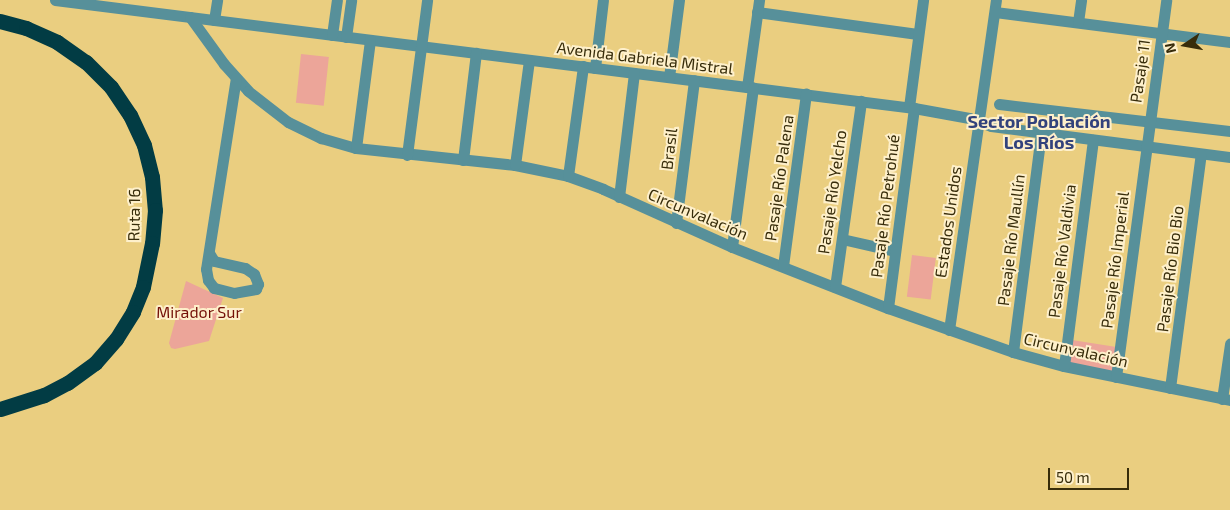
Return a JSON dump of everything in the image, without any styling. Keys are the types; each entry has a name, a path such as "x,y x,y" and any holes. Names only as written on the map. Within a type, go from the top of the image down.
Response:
{"highway":[{"name":"Ruta 16","path":"0,21 26,28 57,42 86,62 111,87 130,115 144,145 152,177 155,210 152,244 143,286 133,312 116,339 95,363 67,383 44,395 0,409"}],"street":[{"name":"Avenida Gabriela Mistral","path":"55,0 147,6 190,17 911,107 978,121 991,126 1230,157"},
{"path":"214,20 217,0"},
{"path":"332,35 337,0"},
{"path":"346,36 351,0"},
{"path":"407,155 427,0"},
{"path":"568,176 603,0"},
{"path":"668,77 679,0"},
{"path":"732,247 759,0"},
{"name":"Pasaje Río Petrohué","path":"888,308 923,0"},
{"path":"1078,22 1081,0"},
{"name":"Pasaje 11","path":"1146,146 1166,0"},
{"path":"995,6 1078,22 1230,42"},
{"name":"Estados Unidos","path":"949,330 995,6"},
{"path":"757,12 918,34"},
{"name":"Circunvalación","path":"190,17 236,78 261,102 288,122 321,138 356,148 407,155 516,165 568,176 732,247 888,308 1013,352 1064,366 1226,399"},
{"path":"356,148 370,40"},
{"path":"464,160 476,53"},
{"path":"516,165 529,60"},
{"path":"619,197 634,73"},
{"path":"209,253 214,261 245,268 254,274 258,284 256,289 234,293 214,288 208,280 206,269 236,78"},
{"name":"Brasil","path":"676,223 694,80"},
{"name":"Pasaje Río Palena","path":"783,266 806,94"},
{"name":"Pasaje Río Yelcho","path":"835,287 861,101"},
{"path":"999,104 1230,131"},
{"name":"Pasaje Río Maullín","path":"1013,352 1041,133"},
{"name":"Pasaje Río Valdivia","path":"1064,366 1093,140"},
{"name":"Pasaje Río Imperial","path":"1116,377 1146,146"},
{"name":"Pasaje Río Bio Bio","path":"1170,388 1201,154"},
{"path":"842,240 895,251"},
{"path":"1226,399 1230,344"}],"green space":[{"path":"301,54 329,57 324,106 296,103"},
{"path":"912,255 936,258 931,300 907,297"},
{"name":"Mirador Sur","path":"186,281 223,298 209,341 175,349 171,348 169,343"},
{"path":"1072,340 1116,347 1113,372 1068,365"}],"district":[{"name":"Sector Población Los Ríos","path":"1039,132"}]}
